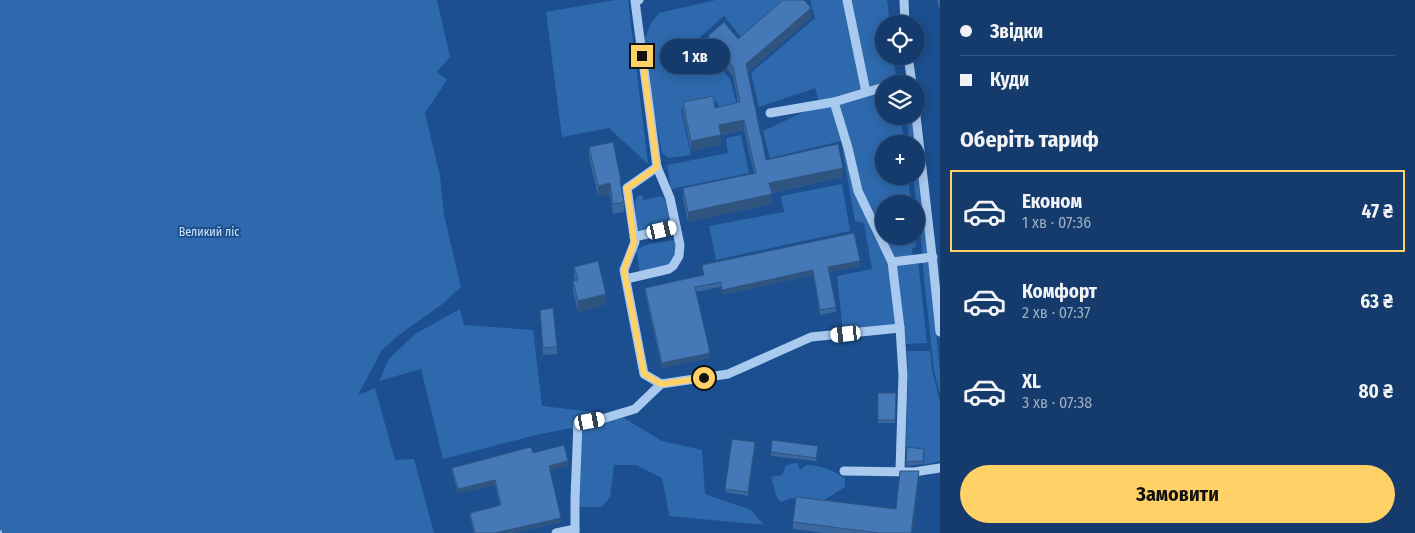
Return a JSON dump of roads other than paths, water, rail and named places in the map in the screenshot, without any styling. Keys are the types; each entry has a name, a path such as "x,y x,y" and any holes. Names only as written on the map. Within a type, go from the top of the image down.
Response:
{"street":[{"path":"626,279 663,271 673,266 680,251 670,198 657,167 635,1 639,0"},
{"path":"847,0 866,92"},
{"path":"904,0 905,15"},
{"path":"770,113 834,102 875,89"},
{"path":"834,102 848,148 858,191 892,262 900,328 903,375 900,470"},
{"path":"917,125 935,262 940,332"},
{"path":"657,167 627,188 634,242 624,270 644,374 661,384"},
{"path":"634,237 676,227"},
{"path":"892,262 935,262"},
{"path":"556,533 575,531 578,423 602,419 635,409 661,384 728,374 811,337 900,328"},
{"path":"844,470 900,470 914,472 940,468"}],"park label":[{"name":"Великий ліс","path":"209,232"}]}
